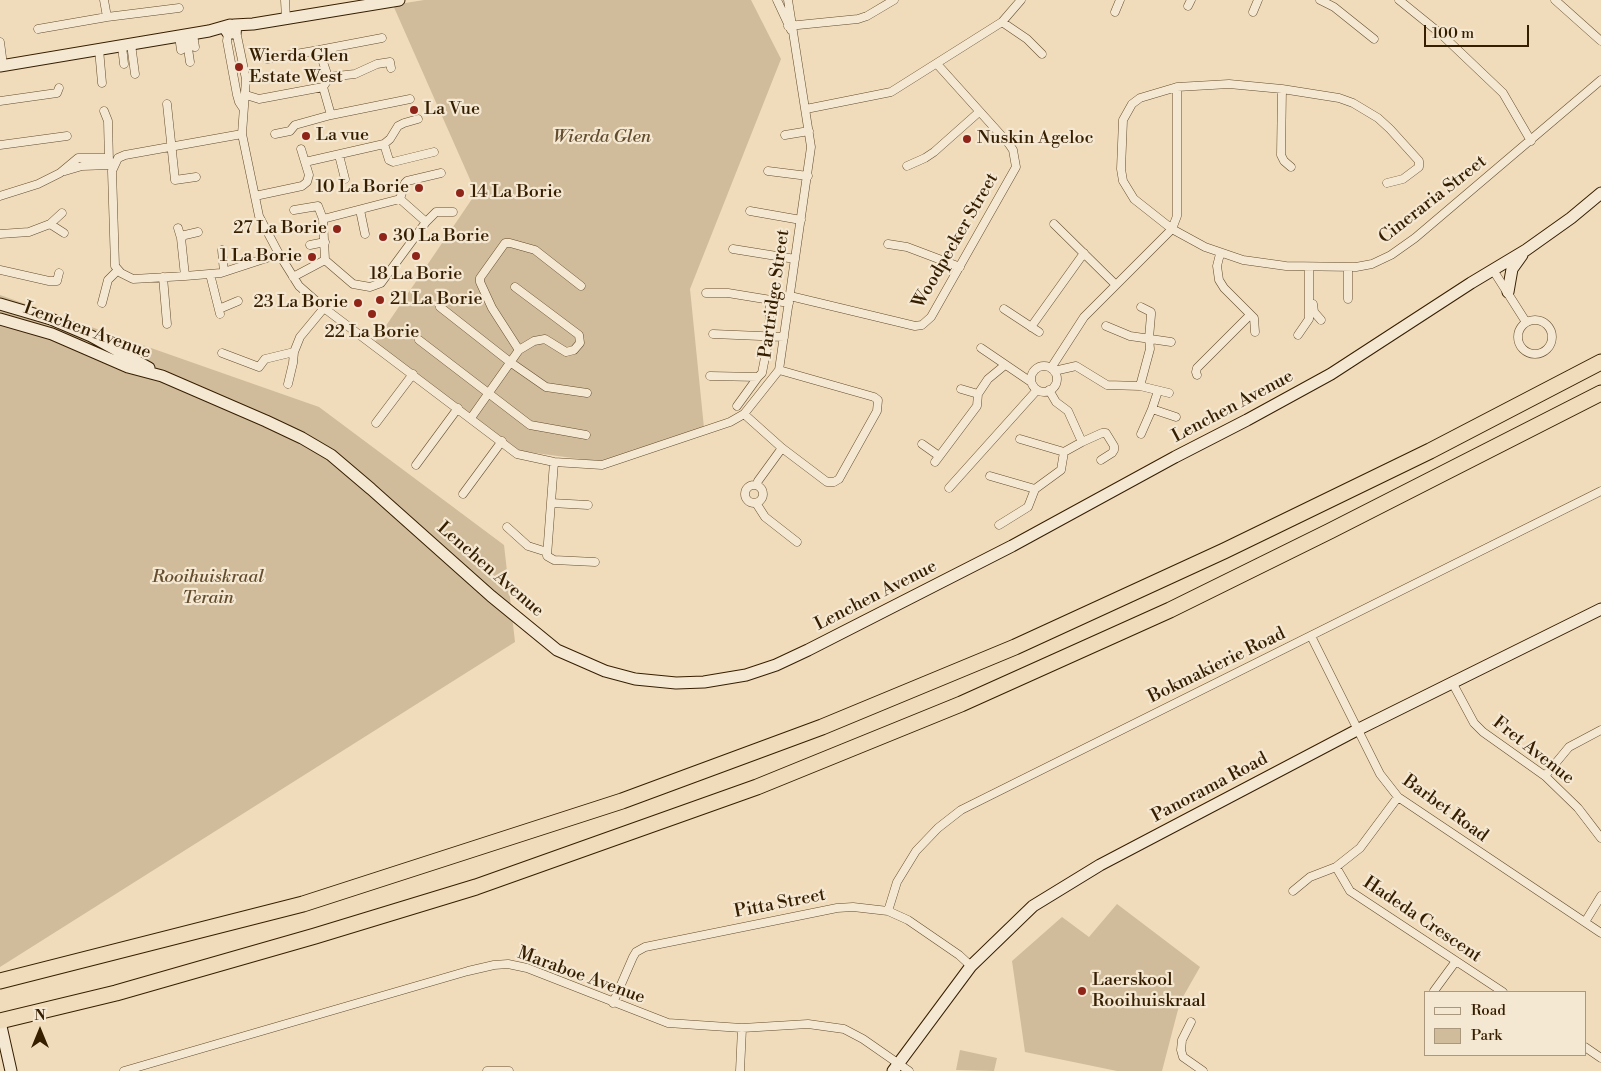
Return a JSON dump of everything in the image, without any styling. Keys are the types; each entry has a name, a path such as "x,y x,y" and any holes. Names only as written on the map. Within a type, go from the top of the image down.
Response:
{"highway":[{"path":"0,981 303,904 622,801 822,727 1015,647 1224,551 1430,451 1601,362"},
{"path":"0,1021 126,990 315,936 466,890 757,787 961,704 1170,610 1601,393"},
{"path":"0,976 146,940 175,937"}],"main road":[{"path":"1,65 209,31 232,30 253,24 399,0"},
{"name":"Lenchen Avenue","path":"0,304 51,319 91,336 162,376 266,421 302,438 331,455 491,596 557,650 605,670 635,679 676,683 704,682 746,675 776,665 861,624 1012,546 1331,374 1526,250 1571,218 1601,193"},
{"path":"1508,292 1512,269 1526,250"},
{"name":"Lenchen Avenue","path":"0,319 52,334 128,367 162,376"},
{"name":"Panorama Road","path":"896,1067 971,966 1033,906 1100,865 1357,730 1601,609"},
{"path":"0,1021 11,1071"}],"street":[{"path":"104,0 107,17"},
{"path":"285,0 286,19"},
{"name":"Partridge Street","path":"777,0 791,28"},
{"name":"Partridge Street","path":"232,30 244,56 246,95 243,108 242,134 254,196 262,224 299,286 324,308 522,456 554,462 606,464 730,422 744,414 779,370 811,147 788,0"},
{"path":"791,28 858,19 867,16 894,0"},
{"path":"806,109 885,94 896,89 1002,22 1021,0"},
{"path":"1116,12 1120,0"},
{"path":"1253,12 1258,0"},
{"path":"1320,0 1334,6 1374,39"},
{"path":"1399,0 1441,34 1503,94 1531,141"},
{"path":"1555,0 1601,41"},
{"path":"38,29 107,17 179,8"},
{"path":"1002,22 1027,39 1042,54"},
{"name":"Partridge Street","path":"232,30 227,41 239,102 243,108"},
{"path":"186,35 195,47"},
{"path":"181,50 186,35"},
{"path":"186,35 190,62"},
{"path":"266,59 382,38"},
{"path":"0,42 1,65"},
{"path":"124,64 127,45"},
{"path":"127,45 133,73"},
{"path":"99,50 102,83"},
{"path":"319,50 328,77 323,87 331,115"},
{"path":"231,58 244,56"},
{"path":"328,77 355,74 377,64 390,62 391,68"},
{"name":"Woodpecker Street","path":"789,299 915,326 922,325 931,317 1016,167 1013,150 1009,144 937,64"},
{"path":"236,86 246,79"},
{"name":"Cineraria Street","path":"1387,183 1403,179 1419,167 1420,163 1390,128 1378,118 1352,103 1323,94 1229,84 1177,87 1140,98 1132,104 1123,120 1121,128 1121,169 1123,181 1134,199 1172,229 1220,254 1264,264 1348,267 1372,264 1415,238 1601,80"},
{"path":"246,95 259,99 323,87"},
{"path":"1053,370 1084,317 1172,229 1177,216 1177,87"},
{"path":"0,101 57,93 59,88"},
{"path":"1282,89 1281,155 1284,161 1291,167"},
{"path":"275,134 290,131 295,125 331,115 410,99"},
{"path":"167,104 175,180 196,177"},
{"path":"104,111 108,121 115,263 118,270 133,279 210,274 224,272 279,254"},
{"path":"907,166 926,158 934,152 979,112"},
{"path":"305,162 384,144 390,139 398,126 418,119"},
{"path":"785,135 809,131"},
{"path":"0,196 38,184 60,173 82,166 110,163 125,155 242,134"},
{"path":"0,145 68,136"},
{"path":"384,144 389,160 393,162 434,152"},
{"path":"254,196 302,186 308,180 301,150"},
{"path":"339,155 346,179"},
{"path":"768,171 808,176"},
{"path":"400,200 407,181 441,173"},
{"path":"323,219 400,200"},
{"path":"400,200 426,222"},
{"path":"294,210 318,206 323,219 325,260 353,284 370,288 381,283 426,222 436,212 453,212"},
{"path":"360,210 365,234"},
{"path":"750,211 801,220"},
{"path":"0,234 27,233 50,224 62,213"},
{"path":"1162,220 1177,216"},
{"path":"50,224 64,233"},
{"path":"1054,224 1116,285"},
{"path":"178,228 182,238 185,276"},
{"path":"182,238 185,235 198,232"},
{"path":"310,245 324,242"},
{"path":"519,350 492,308 480,282 480,278 505,243 535,250 581,286"},
{"path":"888,244 907,247 960,266"},
{"path":"733,249 795,259"},
{"path":"222,250 224,272"},
{"path":"1031,327 1084,254"},
{"path":"1220,254 1217,266 1219,280 1224,288 1255,320 1255,332"},
{"path":"293,277 325,260"},
{"path":"1311,267 1314,312 1321,320"},
{"path":"1298,335 1309,319 1311,267"},
{"path":"1348,267 1348,299"},
{"path":"0,270 49,281 57,281 59,273"},
{"path":"102,303 108,280 118,270"},
{"path":"1493,270 1526,322"},
{"path":"210,274 220,311 238,301"},
{"path":"163,277 167,324"},
{"path":"471,418 519,350 534,341 545,339 568,352 578,346 579,335 515,287"},
{"path":"706,293 728,293 770,300 789,299"},
{"path":"737,406 762,373 769,337 770,300"},
{"path":"440,307 510,362 546,387 587,394"},
{"path":"1140,386 1150,349 1151,314 1141,307"},
{"path":"288,384 294,352 300,337 324,308"},
{"path":"1004,309 1039,332"},
{"path":"1197,375 1197,368 1250,315"},
{"path":"1539,320 1545,322 1550,327 1552,340 1550,346 1545,351 1539,354 1532,354 1521,346 1518,340 1518,333 1526,322 1539,320"},
{"path":"1106,326 1130,336 1171,342"},
{"path":"713,334 784,337"},
{"path":"419,340 532,426 586,435"},
{"path":"981,348 1031,382 1036,390 1045,392 1053,388 1057,380 1053,370"},
{"path":"222,353 259,367 265,359 294,352"},
{"path":"922,444 937,460 977,406 978,394 988,380 1005,365"},
{"path":"1031,382 1031,377 1035,370 1043,366 1053,370 1076,366 1107,385 1140,386 1170,393"},
{"path":"744,414 782,448 826,482 834,482 839,479 873,420 879,404 874,396 779,370"},
{"path":"376,423 413,374"},
{"path":"710,376 758,377"},
{"path":"961,388 978,394"},
{"path":"949,488 1036,390"},
{"path":"1049,390 1057,404 1068,411 1082,442"},
{"path":"1141,434 1158,391"},
{"path":"416,465 458,408"},
{"path":"1152,409 1176,417"},
{"path":"1020,439 1064,452 1082,442 1106,433 1114,446 1114,450 1101,460"},
{"path":"463,494 502,441"},
{"path":"756,485 762,488 763,494 761,499 756,502 750,502 745,494 748,488 756,485 782,448"},
{"path":"999,525 1026,509 1035,489 1061,470 1064,452"},
{"path":"554,462 547,556 552,559 595,562"},
{"path":"990,476 1035,489"},
{"name":"Bokmakierie Road","path":"888,911 897,882 911,859 938,828 961,810 1601,491"},
{"path":"756,502 765,517 797,542"},
{"path":"551,503 588,505"},
{"path":"507,527 528,546 547,552"},
{"name":"Barbet Road","path":"1311,636 1380,774 1398,797 1601,932"},
{"name":"Fret Avenue","path":"1453,684 1474,723 1483,732 1545,776 1578,808 1601,838"},
{"path":"1545,776 1569,747 1601,730"},
{"name":"Hadeda Crescent","path":"1398,797 1360,848 1336,866 1350,891 1501,991"},
{"path":"1293,891 1310,877 1336,866"},
{"path":"1585,922 1601,896"},
{"name":"Pitta Street","path":"613,1002 633,957 636,952 645,947 837,908 853,907 888,911 908,920 959,955 971,966"},
{"path":"1434,991 1456,961"},
{"name":"Maraboe Avenue","path":"124,1071 468,971 508,964 527,968 671,1023 742,1028 808,1024 844,1029 857,1034 896,1067 909,1071"},
{"path":"1191,1022 1182,1040 1181,1050 1184,1057 1203,1071"},
{"path":"740,1071 742,1028"},
{"path":"1586,1048 1601,1058"},
{"path":"487,1071 509,1071"}],"green space":[{"name":"Wierda Glen","path":"424,0 751,0 781,59 690,289 704,428 603,462 520,451 375,342 476,193 393,5"},
{"name":"Rooihuiskraal Terain","path":"0,295 319,407 504,545 515,642 0,967"},
{"name":"Laerskool Rooihuiskraal","path":"1117,904 1200,967 1180,1002 1162,1071 1117,1071 1025,1052 1012,961 1062,917 1089,937"},
{"path":"960,1050 997,1058 994,1071 956,1070"}],"place":[{"name":"Wierda Glen Estate West","path":"239,67"},
{"name":"La Vue","path":"414,110"},
{"name":"La vue","path":"306,136"},
{"name":"Nuskin Ageloc","path":"967,139"},
{"name":"10 La Borie","path":"419,188"},
{"name":"14 La Borie","path":"460,193"},
{"name":"27 La Borie","path":"337,229"},
{"name":"30 La Borie","path":"383,237"},
{"name":"18 La Borie","path":"416,256"},
{"name":"1 La Borie","path":"312,257"},
{"name":"21 La Borie","path":"380,300"},
{"name":"23 La Borie","path":"358,303"},
{"name":"22 La Borie","path":"372,314"},
{"name":"Laerskool Rooihuiskraal","path":"1082,991"}]}
